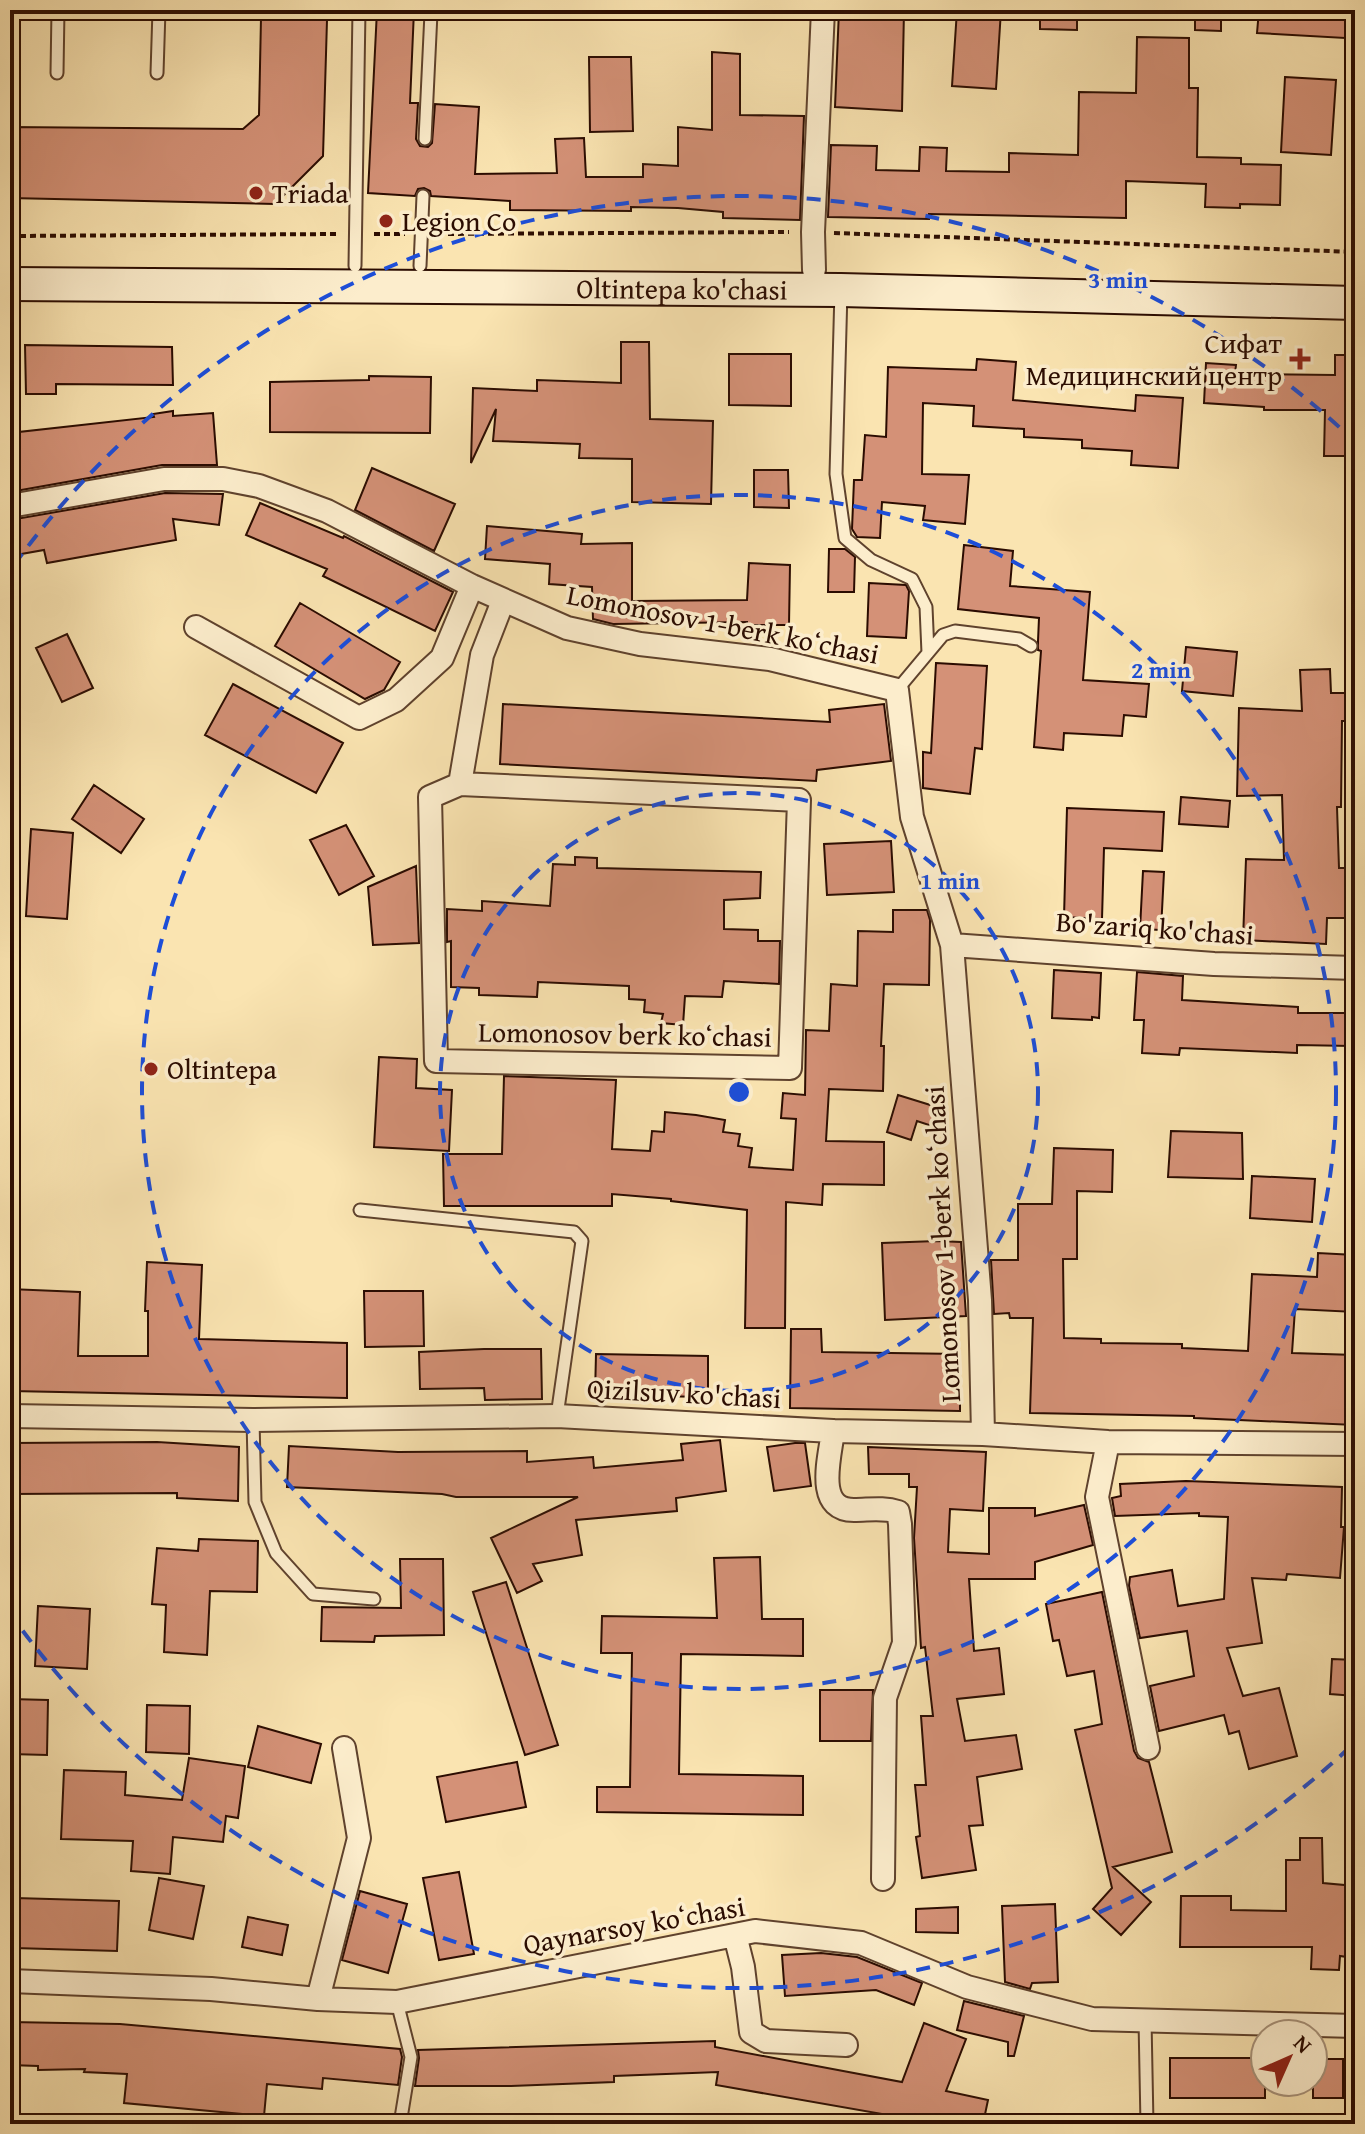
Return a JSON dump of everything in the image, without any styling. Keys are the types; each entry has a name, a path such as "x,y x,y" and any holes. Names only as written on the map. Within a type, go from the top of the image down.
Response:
{"main road":[{"name":"Oltintepa ko'chasi","path":"10,263 420,266 1355,303"},
{"name":"Oltintepa ko'chasi","path":"10,284 1355,281"}],"street":[{"path":"823,10 813,232 823,283"},
{"name":"Lomonosov 1-berk koʻchasi","path":"10,506 164,479 223,479 259,486 327,511 472,586 567,628 640,644 770,659 897,690 912,817 952,945 980,1300 983,1434"},
{"path":"196,627 359,718 396,700 442,658 472,586"},
{"path":"460,784 482,655 503,601"},
{"name":"Lomonosov berk koʻchasi","path":"460,784 799,800 790,1068 436,1061 430,797 460,784"},
{"name":"Bo'zariq ko'chasi","path":"952,945 1214,964 1355,968"},
{"name":"Qizilsuv ko'chasi","path":"10,1416 253,1420 557,1416 1108,1442 1355,1444"},
{"path":"833,1431 827,1494 833,1504 848,1510 888,1508 898,1512 900,1524 904,1643 885,1698 883,1879"},
{"path":"1108,1442 1097,1497 1148,1748"},
{"path":"318,1999 359,1838 344,1748"},
{"name":"Qaynarsoy koʻchasi","path":"10,1981 211,1989 318,1999 397,2002 755,1931 861,1943 967,1987 1092,2019 1355,2026"},
{"path":"735,1935 743,1967 751,2032 766,2041 846,2045"}],"lane":[{"path":"57,73 58,10"},
{"path":"157,73 159,10"},
{"path":"355,266 359,10"},
{"path":"425,139 431,13"},
{"path":"420,266 423,196"},
{"path":"823,283 836,474 845,538 871,560 912,579 926,607 928,653"},
{"path":"897,690 943,635 955,631 1019,639 1031,646"},
{"path":"360,1210 574,1232 578,1236 582,1241 557,1416"},
{"path":"253,1420 255,1502 276,1553 313,1594 374,1599"},
{"path":"397,2002 411,2057 400,2124"},
{"path":"1145,2020 1147,2124"}],"path":[{"path":"435,234 813,232 1355,252"},
{"path":"10,236 341,234"},
{"path":"372,234 419,234"}],"building":[{"path":"377,10 414,10 410,103 418,103 416,139 420,146 428,147 432,143 435,104 479,107 475,174 557,173 555,139 584,138 586,177 643,177 643,164 678,166 678,127 712,130 712,52 740,54 740,115 804,116 800,220 723,218 723,212 678,208 631,207 631,211 510,210 510,201 431,196 430,191 424,188 418,189 415,196 368,193"},
{"path":"839,10 904,10 902,111 835,107"},
{"path":"957,10 1001,10 996,89 952,86"},
{"path":"1040,10 1077,10 1077,30 1040,29"},
{"path":"1195,10 1221,10 1221,31 1195,30"},
{"path":"1259,10 1347,10 1345,38 1257,33"},
{"path":"261,18 327,20 323,156 275,204 10,198 10,127 243,129 259,115"},
{"path":"1137,37 1189,38 1189,88 1198,88 1197,157 1241,158 1241,164 1281,165 1280,205 1205,207 1206,184 1126,181 1126,218 929,214 929,219 828,217 831,145 877,146 876,170 919,171 920,147 947,148 946,171 1009,172 1009,153 1078,155 1079,92 1136,93"},
{"path":"589,57 631,57 633,131 590,132"},
{"path":"1285,77 1336,80 1331,155 1281,152"},
{"path":"621,342 649,342 650,419 713,421 711,504 632,502 632,459 579,458 580,444 493,441 496,409 471,463 473,388 537,391 537,380 621,383"},
{"path":"25,345 172,347 173,385 56,384 56,394 26,394"},
{"path":"729,354 791,354 791,406 729,405"},
{"path":"1335,355 1355,355 1355,456 1324,456 1325,410 1264,410 1264,407 1204,403 1206,363 1236,365 1235,374 1335,375"},
{"path":"977,359 1016,362 1013,400 1135,411 1136,395 1183,398 1178,468 1131,465 1132,451 1082,448 1082,440 1024,437 1024,429 973,426 974,406 923,403 922,474 969,475 965,524 923,520 925,506 882,502 880,538 857,537 852,529 854,480 862,480 865,435 886,437 888,367 976,370"},
{"path":"369,376 431,377 430,433 270,432 270,382 369,380"},
{"path":"173,411 173,416 213,413 217,465 162,465 10,492 10,433 154,417 153,414"},
{"path":"372,468 455,504 434,551 355,510"},
{"path":"754,470 788,470 789,508 754,507"},
{"path":"165,493 223,494 219,525 173,519 176,540 47,563 44,550 10,556 10,520"},
{"path":"260,503 344,536 453,592 435,631 323,576 327,569 246,535"},
{"path":"487,526 582,534 581,544 632,543 632,601 747,600 749,563 790,565 789,625 747,625 747,622 613,624 593,619 592,587 549,584 550,564 485,559"},
{"path":"964,545 1013,551 1010,586 1090,592 1083,680 1149,684 1146,717 1124,715 1122,736 1064,733 1063,750 1034,747 1041,651 1038,650 1039,618 958,609"},
{"path":"829,549 845,549 855,557 854,592 828,592"},
{"path":"869,583 906,585 909,591 906,638 867,636"},
{"path":"300,603 400,662 384,690 365,699 275,646"},
{"path":"67,634 93,688 62,702 36,648"},
{"path":"1186,647 1237,652 1233,696 1182,691"},
{"path":"936,663 987,666 982,749 975,748 970,794 923,788 923,752 931,753"},
{"path":"1330,669 1331,693 1355,693 1355,721 1342,721 1341,807 1337,807 1339,868 1355,868 1355,918 1327,918 1326,944 1243,940 1246,859 1284,860 1282,795 1237,796 1239,708 1302,711 1300,670"},
{"path":"233,684 343,743 316,793 205,735"},
{"path":"503,704 830,722 829,710 884,704 891,761 817,770 816,781 500,764"},
{"path":"94,785 144,819 121,853 72,819"},
{"path":"1181,797 1230,801 1228,827 1179,824"},
{"path":"1067,808 1164,812 1162,851 1104,848 1102,919 1064,917"},
{"path":"346,825 374,876 339,895 310,840"},
{"path":"31,829 73,833 67,919 26,916"},
{"path":"891,841 894,892 827,895 824,844"},
{"path":"575,857 597,858 597,868 761,872 760,898 724,900 724,929 758,930 758,941 780,941 779,984 724,981 722,997 685,996 683,1025 661,1023 663,1014 644,1012 645,1000 629,999 629,986 538,982 537,997 479,995 479,988 451,987 447,909 482,911 482,901 550,906 553,864 575,865"},
{"path":"416,866 419,943 373,945 368,887"},
{"path":"1143,871 1164,872 1161,930 1140,929"},
{"path":"893,910 927,910 930,920 929,985 884,984 881,1046 884,1046 883,1091 829,1089 826,1141 884,1142 884,1185 823,1184 822,1205 786,1202 785,1328 745,1328 747,1210 612,1194 612,1206 444,1206 443,1154 502,1154 504,1076 616,1080 612,1149 650,1151 652,1131 664,1132 665,1112 696,1115 725,1120 723,1132 740,1134 738,1146 752,1148 749,1167 793,1170 796,1119 781,1118 783,1093 805,1095 806,1030 829,1031 831,984 857,986 858,931 893,932"},
{"path":"1054,970 1101,973 1099,1018 1052,1018"},
{"path":"1137,972 1183,976 1182,1000 1298,1007 1298,1013 1352,1013 1352,1046 1297,1045 1297,1053 1180,1048 1179,1055 1142,1053 1144,1020 1134,1020"},
{"path":"379,1057 417,1059 416,1088 452,1090 449,1151 374,1147"},
{"path":"898,1095 940,1108 935,1127 917,1121 911,1140 887,1132"},
{"path":"1171,1131 1242,1133 1243,1179 1168,1177"},
{"path":"1054,1148 1113,1150 1112,1192 1077,1191 1077,1259 1063,1259 1064,1338 1248,1351 1252,1274 1317,1277 1318,1253 1355,1255 1355,1312 1295,1309 1292,1353 1355,1355 1355,1425 1194,1416 1030,1413 1033,1318 1010,1318 1009,1313 994,1314 991,1260 1018,1260 1018,1204 1052,1204"},
{"path":"1252,1176 1315,1179 1312,1222 1250,1218"},
{"path":"961,1242 966,1316 885,1320 882,1243"},
{"path":"147,1262 202,1265 199,1339 347,1343 347,1398 11,1391 10,1289 80,1292 78,1356 148,1356 148,1311 145,1311"},
{"path":"364,1291 423,1291 424,1346 365,1347"},
{"path":"791,1329 821,1329 822,1352 960,1354 960,1411 790,1408"},
{"path":"541,1349 542,1399 485,1400 484,1388 420,1389 419,1352"},
{"path":"596,1354 708,1356 708,1397 595,1395"},
{"path":"720,1440 726,1491 676,1498 677,1511 576,1520 582,1555 533,1564 542,1581 517,1593 491,1538 578,1497 456,1497 287,1487 289,1446 398,1452 527,1451 527,1462 593,1457 594,1468 683,1460 681,1444"},
{"path":"157,1442 239,1447 238,1501 177,1498 177,1493 10,1494 10,1443"},
{"path":"805,1443 811,1486 774,1491 767,1447"},
{"path":"868,1447 986,1452 983,1511 950,1509 948,1552 989,1554 989,1508 1035,1508 1035,1516 1084,1505 1093,1545 1035,1562 1035,1579 969,1579 974,1651 999,1648 1004,1694 957,1699 965,1741 1016,1735 1022,1769 977,1777 983,1825 969,1826 976,1870 922,1878 916,1837 920,1836 915,1785 926,1785 921,1716 933,1716 925,1647 921,1648 914,1538 917,1487 909,1487 909,1474 869,1474"},
{"path":"1186,1481 1342,1487 1341,1527 1344,1527 1340,1578 1287,1574 1286,1580 1252,1578 1262,1643 1227,1648 1243,1696 1279,1688 1297,1756 1249,1769 1239,1731 1229,1734 1224,1715 1159,1731 1150,1686 1194,1676 1187,1631 1140,1638 1129,1586 1130,1577 1172,1570 1178,1606 1224,1599 1228,1517 1199,1516 1199,1513 1115,1516 1112,1498 1121,1496 1120,1484"},
{"path":"199,1539 258,1541 257,1592 210,1591 207,1655 164,1652 166,1605 152,1604 157,1548 198,1551"},
{"path":"760,1557 762,1619 803,1619 803,1656 681,1654 679,1774 803,1776 803,1815 597,1812 597,1787 630,1787 632,1653 601,1653 602,1616 717,1618 714,1558"},
{"path":"400,1559 443,1559 444,1635 375,1636 374,1642 321,1641 322,1607 401,1608"},
{"path":"506,1582 558,1745 525,1755 473,1592"},
{"path":"1102,1592 1134,1751 1138,1758 1149,1762 1172,1852 1113,1867 1151,1902 1121,1935 1093,1909 1112,1888 1075,1730 1102,1724 1094,1671 1067,1676 1059,1640 1053,1641 1046,1604"},
{"path":"38,1606 90,1609 87,1669 35,1666"},
{"path":"1332,1659 1355,1660 1355,1696 1330,1694"},
{"path":"820,1690 873,1690 871,1741 820,1741"},
{"path":"10,1699 48,1700 47,1755 10,1754"},
{"path":"147,1705 190,1706 189,1754 146,1752"},
{"path":"258,1726 321,1744 311,1783 248,1767"},
{"path":"189,1758 245,1766 238,1818 226,1816 223,1842 173,1837 170,1874 131,1871 133,1841 61,1839 64,1770 126,1772 125,1795 182,1800"},
{"path":"517,1762 526,1807 446,1822 437,1777"},
{"path":"1300,1838 1322,1838 1323,1883 1355,1886 1355,1927 1347,1927 1347,1957 1340,1956 1339,1970 1311,1969 1312,1947 1180,1947 1181,1896 1231,1896 1231,1910 1286,1911 1286,1860 1300,1860"},
{"path":"459,1872 474,1954 439,1960 423,1878"},
{"path":"159,1878 204,1886 193,1939 149,1930"},
{"path":"360,1891 407,1904 388,1973 342,1960"},
{"path":"15,1898 119,1901 117,1951 14,1948"},
{"path":"1055,1904 1058,1982 1032,1983 1030,1989 1005,1982 1002,1906"},
{"path":"958,1907 958,1933 916,1932 916,1909"},
{"path":"248,1917 288,1925 282,1955 242,1947"},
{"path":"821,1953 857,1957 922,1983 914,2005 876,1990 785,1996 782,1955"},
{"path":"964,2001 1024,2016 1014,2056 1008,2056 1008,2042 957,2030"},
{"path":"10,2022 120,2024 400,2049 402,2057 398,2085 323,2078 322,2089 267,2084 264,2116 124,2103 127,2074 84,2072 85,2069 38,2070 38,2066 10,2065"},
{"path":"924,2023 966,2039 946,2091 988,2100 983,2124 886,2124 888,2115 716,2085 718,2072 614,2076 614,2082 415,2086 418,2050 715,2041 715,2047 902,2082"},
{"path":"1170,2058 1249,2058 1249,2098 1170,2098"},
{"path":"1329,2059 1343,2059 1343,2098 1329,2098"}],"place":[{"name":"Triada","path":"256,193"},
{"name":"Legion Co","path":"386,221"},
{"name":"Сифат Медицинский центр","path":"1300,359"},
{"name":"Oltintepa","path":"151,1069"}]}
